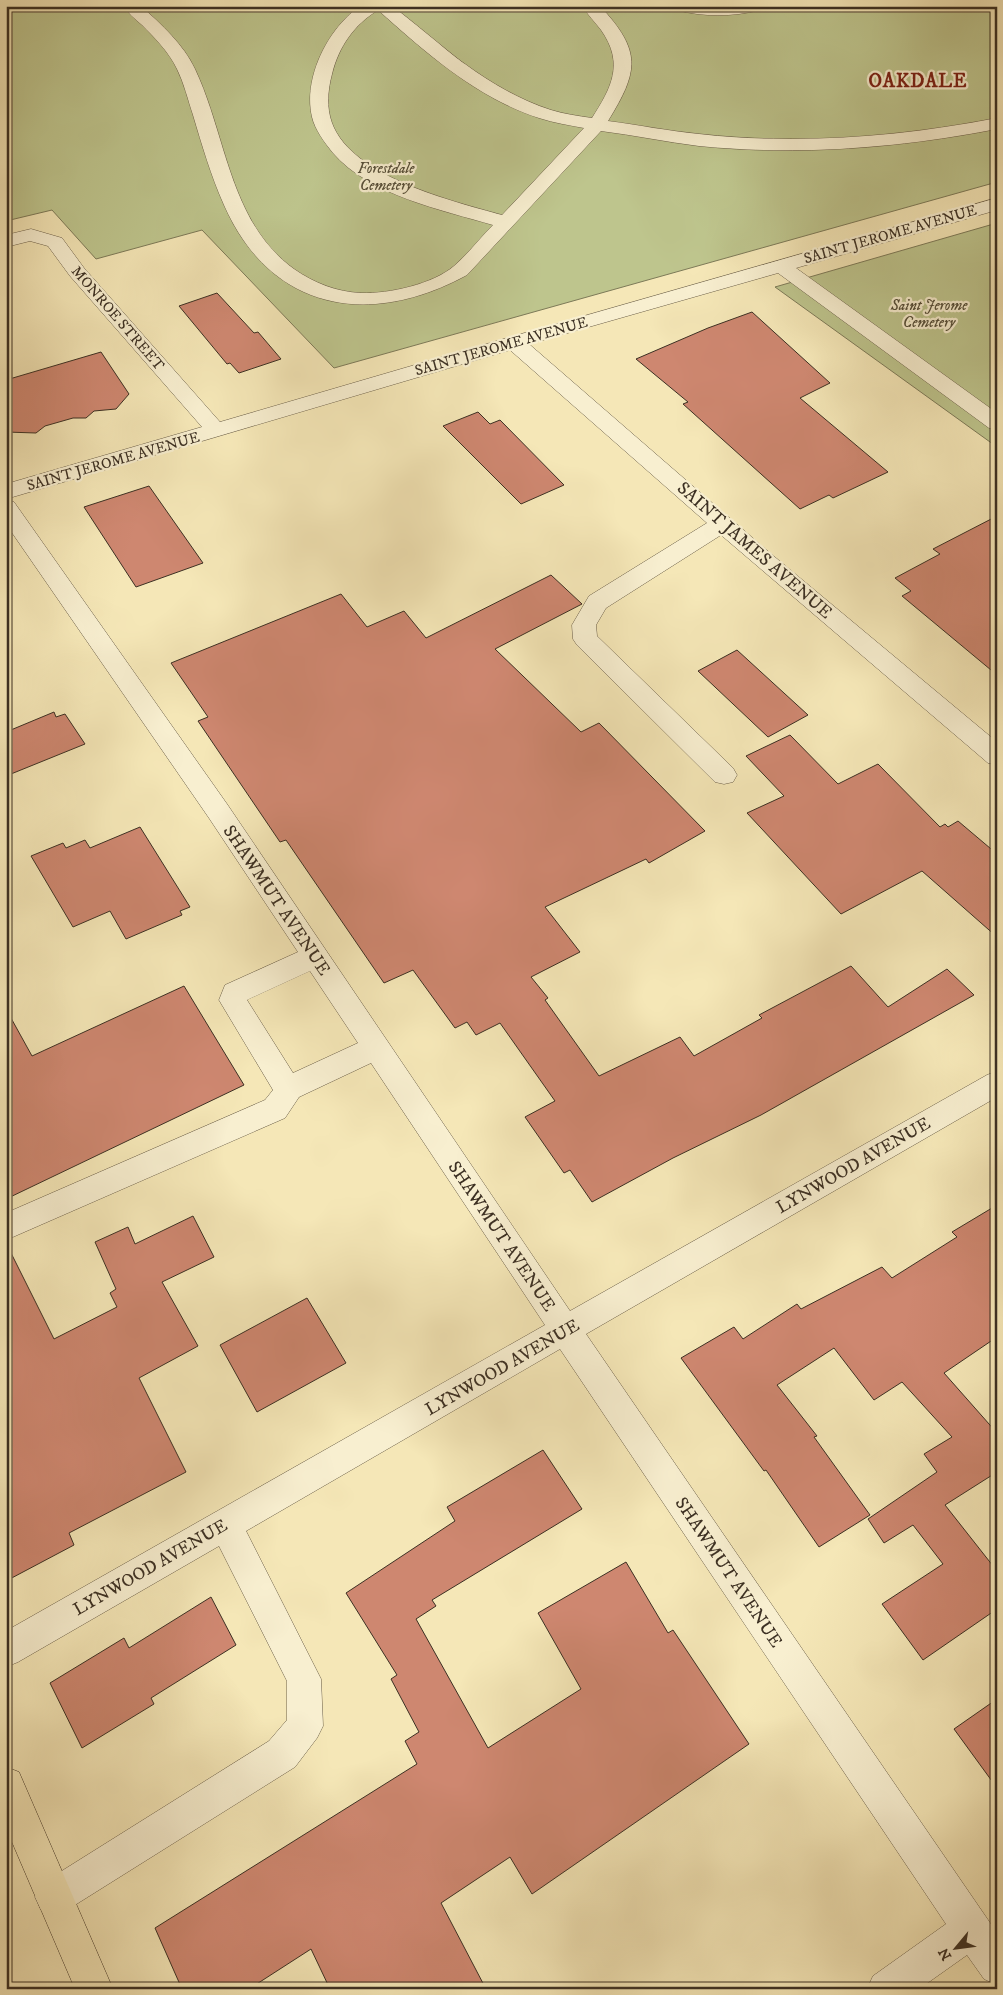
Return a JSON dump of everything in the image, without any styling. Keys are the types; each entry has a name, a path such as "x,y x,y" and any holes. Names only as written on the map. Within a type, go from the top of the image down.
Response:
{"main road":[{"path":"6,1785 94,1989"}],"street":[{"path":"131,6 162,35 175,50 186,69 234,208 258,246 273,265 294,281 321,293 348,299 381,300 434,286 460,271 597,125 621,82 623,68 616,37 606,22 590,6"},
{"path":"373,6 360,13 344,32 326,62 320,86 319,107 326,129 339,148 362,167 384,180 438,203 505,222"},
{"path":"383,6 439,56 503,97 546,114 597,125 696,139 745,143 798,144 876,142 968,130 997,123"},
{"path":"682,6 699,10 724,10 754,6"},
{"name":"SAINT JEROME AVENUE","path":"6,492 514,342 997,204"},
{"name":"MONROE STREET","path":"6,241 31,235 55,242 77,272 216,430"},
{"path":"781,266 997,423"},
{"name":"SAINT JAMES AVENUE","path":"514,342 997,756"},
{"name":"SHAWMUT AVENUE","path":"6,507 218,811 566,1331 997,1966"},
{"path":"723,523 597,602 584,625 585,639 724,775"},
{"path":"288,1089 233,1000 235,993 315,956"},
{"path":"6,1228 275,1109 284,1098 288,1089 376,1047"},
{"name":"LYNWOOD AVENUE","path":"6,1650 997,1083"},
{"path":"54,1897 282,1754 306,1726 304,1679 225,1524"},
{"path":"886,1989 971,1928"}],"green space":[{"name":"Forestdale Cemetery","path":"6,6 997,6 997,182 334,368 202,230 96,259 52,210 6,221"},
{"name":"Saint Jerome Cemetery","path":"997,223 997,447 775,287"}],"building":[{"path":"217,293 254,333 258,332 281,359 239,373 230,363 227,364 179,306"},
{"path":"752,312 830,383 800,398 888,472 833,498 829,495 800,509 683,404 688,402 636,359 708,328"},
{"path":"101,352 129,394 116,409 94,411 86,418 73,418 45,426 36,433 6,432 6,380"},
{"path":"478,412 490,424 500,420 564,485 521,504 443,426"},
{"path":"149,486 203,563 136,587 84,507"},
{"path":"997,516 997,675 902,596 911,591 895,578 940,554 933,549"},
{"path":"551,575 582,604 495,649 581,732 599,723 705,831 649,863 646,859 545,907 580,952 531,977 548,998 545,1000 599,1076 680,1037 694,1056 762,1018 759,1015 851,966 888,1007 947,969 974,995 761,1115 673,1158 592,1202 570,1170 564,1173 525,1117 555,1101 500,1023 476,1035 467,1022 455,1028 413,970 384,983 286,840 280,842 198,721 208,717 171,663 341,594 367,627 404,611 426,638"},
{"path":"737,650 808,715 768,737 698,671"},
{"path":"54,712 56,717 65,714 85,744 6,776 6,732"},
{"path":"790,735 838,784 878,764 940,827 945,824 948,827 958,821 997,854 997,937 922,871 841,914 747,813 784,796 746,756"},
{"path":"140,827 190,907 180,911 182,915 126,939 110,911 73,927 31,856 63,843 66,848 85,840 90,848"},
{"path":"184,986 244,1085 6,1199 6,1009 32,1056"},
{"path":"997,1205 997,1337 944,1373 997,1433 997,1472 945,1505 997,1571 997,1609 923,1660 882,1604 943,1564 913,1525 884,1543 868,1519 937,1472 924,1454 952,1437 902,1382 874,1400 834,1348 777,1385 817,1436 814,1437 870,1515 819,1547 766,1470 764,1471 681,1358 734,1327 743,1339 797,1304 801,1309 882,1267 892,1278 957,1237 952,1232"},
{"path":"193,1216 214,1257 162,1282 198,1346 139,1378 186,1472 69,1533 74,1545 6,1581 6,1243 54,1339 117,1307 110,1293 116,1289 95,1242 128,1227 135,1244"},
{"path":"307,1298 346,1363 257,1412 220,1345"},
{"path":"543,1450 582,1509 432,1600 436,1606 416,1619 488,1748 581,1689 538,1613 626,1562 668,1633 673,1630 749,1744 532,1894 510,1857 441,1903 486,1989 330,1989 311,1949 249,1989 182,1989 155,1928 417,1764 405,1741 419,1732 391,1679 397,1675 346,1593 455,1521 447,1507"},
{"path":"211,1597 236,1645 151,1698 154,1704 82,1748 50,1683 124,1638 129,1648"},
{"path":"997,1699 997,1788 954,1729"}],"district":[{"name":"OAKDALE","path":"918,80"}]}
